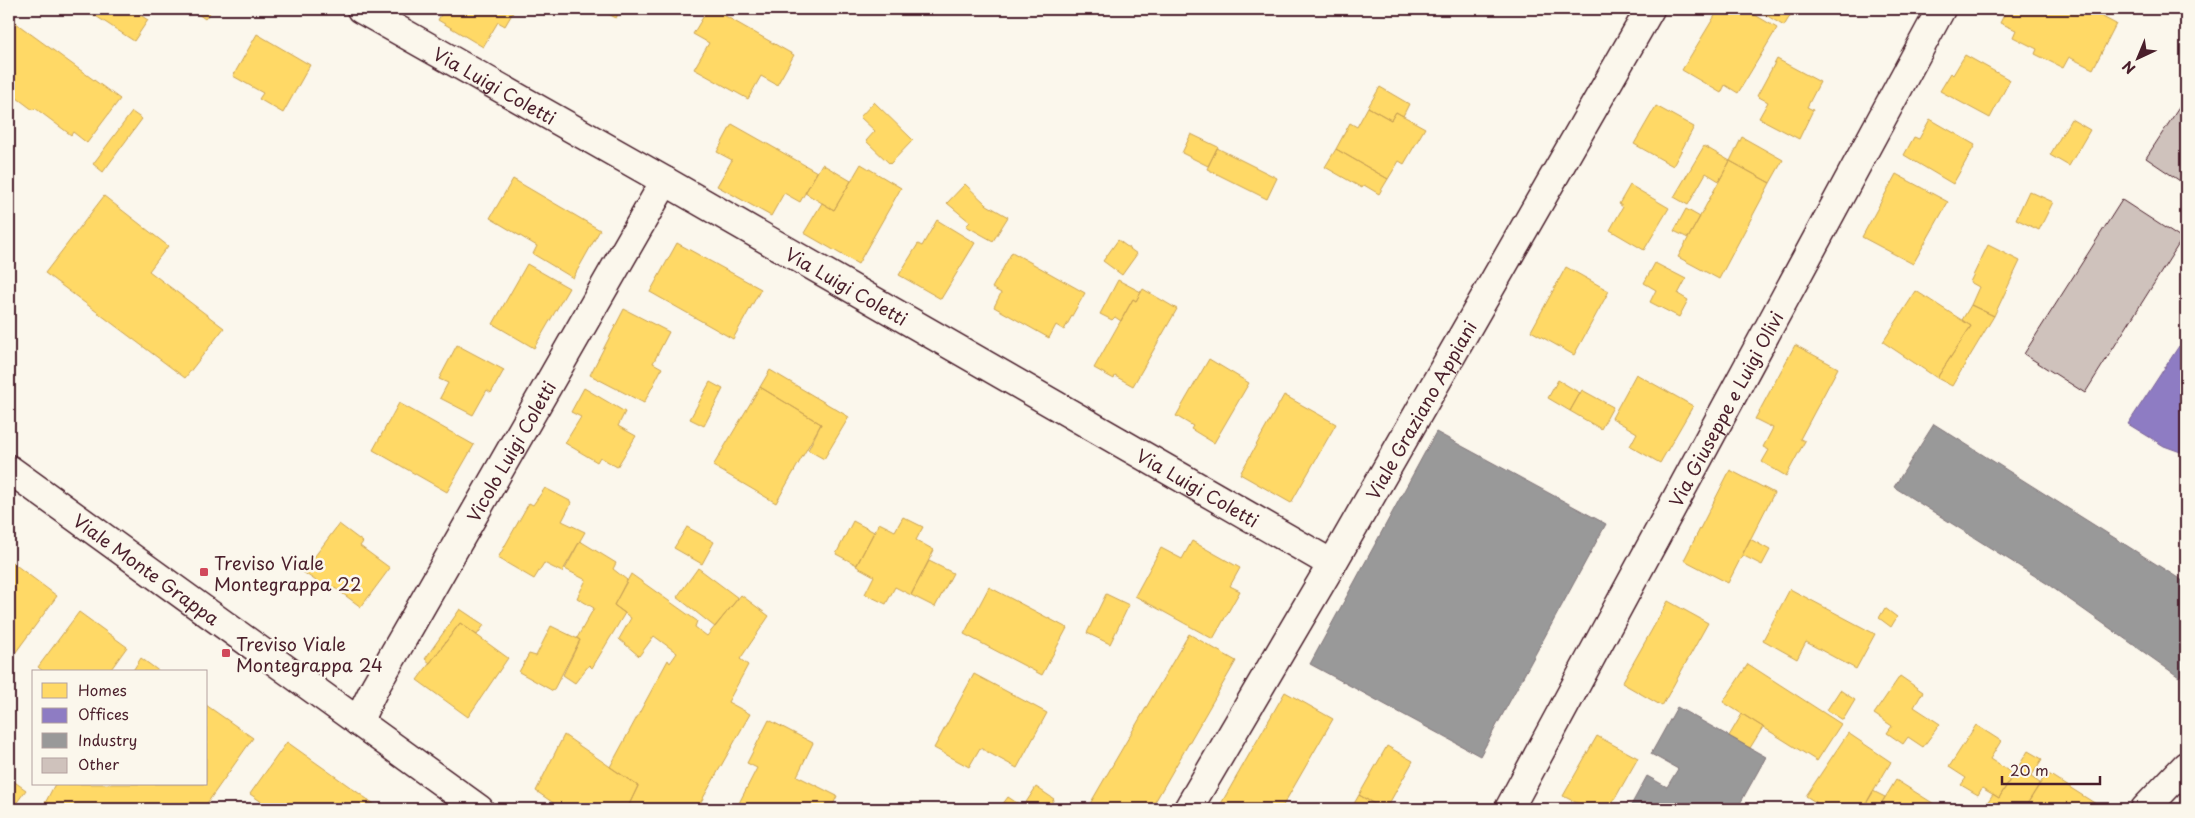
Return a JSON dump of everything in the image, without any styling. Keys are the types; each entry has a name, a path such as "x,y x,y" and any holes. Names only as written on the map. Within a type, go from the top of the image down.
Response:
{"street":[{"name":"Via Luigi Coletti","path":"361,9 665,181 1332,564"},
{"name":"Viale Graziano Appiani","path":"1188,809 1332,564 1650,9"},
{"name":"Via Giuseppe e Luigi Olivi","path":"1509,809 1941,9"},
{"name":"Vicolo Luigi Coletti","path":"358,722 380,678 665,181"},
{"name":"Viale Monte Grappa","path":"9,470 479,809"},
{"path":"2145,809 2186,766"}],"building: Homes":[{"path":"85,9 131,9 148,20 134,41"},
{"path":"198,9 213,9 205,19 195,12"},
{"path":"444,9 515,9 505,26 498,22 483,47 438,20"},
{"path":"599,9 621,9 616,18"},
{"path":"708,9 713,9 794,55 777,85 761,76 748,99 694,69 709,43 693,34"},
{"path":"1719,9 1745,9 1777,28 1738,93 1725,85 1721,93 1682,70"},
{"path":"1756,9 1794,9 1784,26"},
{"path":"2007,9 2102,9 2099,15 2116,24 2093,69 2069,57 2063,68 2035,54 2037,49 2013,37 2016,30 2000,23"},
{"path":"13,21 120,99 87,143 73,132 71,135 35,108 33,110 9,92 9,27"},
{"path":"257,34 310,65 283,113 259,99 263,93 233,76"},
{"path":"1965,55 2010,80 1990,118 1940,91 1951,73 1953,75"},
{"path":"1777,59 1820,82 1807,107 1813,110 1799,139 1759,118 1768,102 1757,96"},
{"path":"1380,87 1409,104 1403,116 1396,112 1391,120 1368,107"},
{"path":"874,102 913,140 890,164 866,141 875,131 860,117"},
{"path":"1656,106 1694,127 1673,166 1634,144"},
{"path":"1368,107 1391,120 1396,112 1425,128 1404,164 1399,161 1388,179 1336,149 1350,123 1357,127"},
{"path":"132,112 142,119 103,172 93,164"},
{"path":"1930,119 1975,145 1953,184 1904,155 1914,137 1919,139"},
{"path":"2071,119 2090,130 2069,166 2050,155"},
{"path":"732,124 817,172 800,202 784,193 771,216 717,186 732,160 717,152"},
{"path":"1191,134 1218,147 1208,166 1182,153"},
{"path":"1742,137 1783,160 1770,183 1730,161"},
{"path":"1704,146 1730,161 1719,181 1706,173 1688,205 1674,197"},
{"path":"1217,148 1277,178 1267,199 1207,169"},
{"path":"1336,149 1388,179 1379,194 1364,185 1362,188 1325,167"},
{"path":"1730,161 1770,183 1719,279 1678,257"},
{"path":"822,164 851,181 834,210 805,193"},
{"path":"861,164 901,188 858,264 804,233 822,203 834,210"},
{"path":"1896,174 1948,202 1913,264 1862,237"},
{"path":"513,179 600,230 573,278 533,254 537,246 490,218"},
{"path":"965,184 987,205 1008,217 993,241 966,226 970,222 947,203"},
{"path":"1630,185 1669,208 1644,250 1610,230 1623,207 1619,204"},
{"path":"2029,191 2053,202 2039,230 2016,219"},
{"path":"104,196 168,246 149,271 224,328 185,378 45,273"},
{"path":"1686,209 1700,217 1688,238 1674,231"},
{"path":"937,220 975,243 941,299 899,275 918,244 922,246"},
{"path":"1118,240 1137,254 1122,275 1103,261"},
{"path":"677,243 761,289 733,339 650,292"},
{"path":"1988,245 2020,261 1994,316 1971,305 1979,287 1970,282"},
{"path":"1012,252 1085,293 1064,330 1056,325 1049,338 994,307 1001,293 992,288"},
{"path":"1655,263 1686,279 1678,294 1688,300 1679,317 1650,302 1656,290 1644,283"},
{"path":"527,264 569,288 534,348 493,324"},
{"path":"1566,267 1609,291 1574,355 1531,331"},
{"path":"1118,280 1141,292 1136,301 1133,299 1121,321 1115,317 1112,320 1100,314"},
{"path":"1143,289 1177,309 1133,386 1115,376 1114,379 1094,368 1133,299 1136,301"},
{"path":"1916,291 1971,326 1937,378 1883,342"},
{"path":"1971,305 1994,316 1952,386 1937,378 1971,326 1962,320"},
{"path":"624,309 669,332 653,363 662,368 644,403 590,375"},
{"path":"457,345 504,370 491,393 487,390 473,415 440,398 448,383 439,379"},
{"path":"1795,345 1838,368 1800,439 1805,441 1786,476 1762,462 1769,450 1763,447 1773,428 1755,419"},
{"path":"1209,359 1249,383 1214,443 1191,429 1193,426 1176,416"},
{"path":"770,370 849,417 824,459 808,450 821,424 760,387"},
{"path":"1636,374 1693,406 1660,463 1630,446 1637,433 1612,418"},
{"path":"1558,380 1580,393 1570,411 1548,398"},
{"path":"710,382 723,389 704,426 690,419"},
{"path":"760,387 821,424 776,503 713,466"},
{"path":"584,388 625,412 618,426 636,436 617,467 600,457 597,462 565,443 581,417 571,412"},
{"path":"1582,390 1613,407 1601,429 1570,411"},
{"path":"1284,395 1336,424 1291,503 1240,474"},
{"path":"399,403 474,445 447,492 373,450"},
{"path":"1730,470 1774,493 1728,583 1684,560"},
{"path":"545,488 572,502 562,521 585,532 562,572 544,563 534,579 498,558 529,503 533,505"},
{"path":"903,517 923,527 916,540 934,550 911,595 895,587 886,604 865,594 874,576 856,566 879,523 895,531"},
{"path":"853,521 874,532 857,565 836,554"},
{"path":"339,524 363,542 360,546 390,568 361,607 335,588 332,592 303,572"},
{"path":"687,527 714,542 702,564 674,548"},
{"path":"1750,539 1770,550 1762,565 1742,555"},
{"path":"580,541 616,563 613,569 627,580 614,605 625,613 592,668 589,665 575,683 563,675 580,640 577,638 594,608 577,598 586,580 565,569"},
{"path":"1192,541 1240,568 1230,586 1240,591 1213,639 1135,596 1161,548 1182,559"},
{"path":"9,560 57,596 13,656 9,653"},
{"path":"929,561 953,573 935,607 911,595"},
{"path":"698,568 738,598 715,627 677,597"},
{"path":"631,574 697,621 695,627 707,636 741,595 769,616 740,659 748,665 728,702 750,714 697,809 627,809 638,786 610,767 668,660 670,663 677,653 654,636 639,656 619,639 631,618 614,605"},
{"path":"989,587 1067,628 1042,675 964,634"},
{"path":"1790,589 1875,634 1856,669 1806,642 1797,659 1763,640"},
{"path":"1106,594 1129,605 1110,644 1087,633"},
{"path":"1668,601 1708,623 1662,706 1622,683"},
{"path":"1885,608 1897,617 1891,627 1879,618"},
{"path":"460,609 484,625 477,635 460,623 430,663 425,659"},
{"path":"79,612 127,647 110,670 42,670 38,667"},
{"path":"460,623 508,658 468,717 417,680"},
{"path":"551,626 580,640 553,691 519,672 529,654 536,656"},
{"path":"1189,634 1236,661 1151,809 1087,809"},
{"path":"141,658 157,670 133,670"},
{"path":"1748,664 1841,724 1817,761 1723,702"},
{"path":"974,674 1047,713 1017,768 980,748 969,767 934,748"},
{"path":"1900,676 1923,692 1914,707 1940,724 1923,747 1908,737 1903,744 1887,733 1892,726 1874,714"},
{"path":"1840,690 1855,700 1843,720 1827,710"},
{"path":"1285,692 1333,719 1281,809 1218,809"},
{"path":"208,706 253,738 203,809 42,809 54,786 208,786"},
{"path":"1742,714 1763,727 1750,748 1729,736"},
{"path":"769,720 813,743 797,776 837,796 831,809 736,809 757,768 747,763"},
{"path":"1976,725 2001,741 1990,759 2013,774 1999,798 1982,788 1978,795 1961,785 1966,778 1949,767"},
{"path":"1848,733 1891,762 1863,809 1826,809 1806,796"},
{"path":"564,735 638,786 627,809 562,809 536,791"},
{"path":"1597,736 1638,758 1609,809 1589,809 1563,796"},
{"path":"287,742 381,809 272,809 250,794"},
{"path":"1387,746 1413,761 1386,809 1383,809 1359,795"},
{"path":"2028,751 2042,759 2031,777 2040,783 2024,809 1983,809 1993,794 1999,798"},
{"path":"2047,773 2096,804 2093,809 2024,809"},
{"path":"9,778 26,790 12,809 9,809"},
{"path":"1896,780 1939,807 1937,809 1878,809"},
{"path":"1036,787 1054,799 1047,809 999,809 1008,797 1023,807"},
{"path":"1873,791 1885,797 1878,809 1863,809"},
{"path":"1359,795 1383,809 1351,809"}],"building: Offices":[{"path":"2179,346 2186,350 2186,454 2164,446 2128,424"}],"building: Industry":[{"path":"1934,424 2186,583 2186,670 2179,677 2046,583 1894,487"},
{"path":"1436,432 1606,524 1480,756 1310,664"},
{"path":"1677,707 1766,757 1737,809 1629,809 1647,776 1667,787 1678,769 1651,754"}],"building: Other":[{"path":"2186,97 2186,185 2146,158"},
{"path":"2122,200 2182,239 2085,393 2024,354"}],"place":[{"name":"Treviso Viale Montegrappa 22","path":"204,572"},
{"name":"Treviso Viale Montegrappa 24","path":"226,653"}]}
